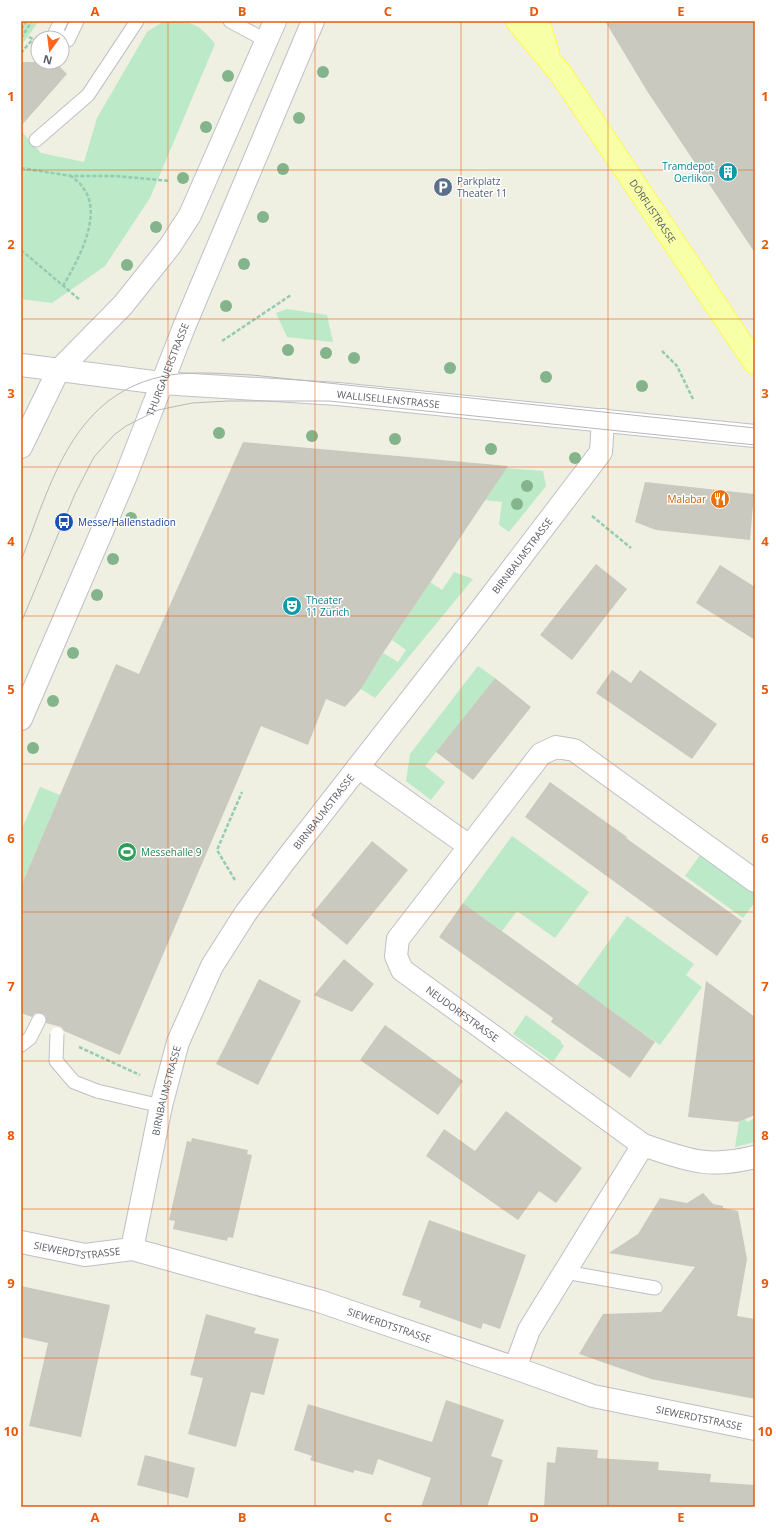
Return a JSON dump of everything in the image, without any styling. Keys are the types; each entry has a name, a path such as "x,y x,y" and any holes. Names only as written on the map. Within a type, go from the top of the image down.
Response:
{"main road":[{"name":"DÖRFLISTRASSE","path":"517,21 550,60 755,363"},
{"name":"DÖRFLISTRASSE","path":"538,21 550,60"}],"street":[{"path":"21,448 58,371 123,305 170,246 190,215 275,21"},
{"name":"THURGAUERSTRASSE","path":"21,718 125,478 161,384 313,21"},
{"name":"WALLISELLENSTRASSE","path":"21,365 161,384 338,394 755,436"},
{"name":"BIRNBAUMSTRASSE","path":"132,1249 161,1106 178,1042 212,966 245,914 601,452 603,420"},
{"name":"NEUDORFSTRASSE","path":"755,881 574,750 556,747 541,754 469,846 398,939 396,956 402,970 643,1145 684,1159 708,1164 733,1162 755,1157"},
{"path":"358,766 469,846"},
{"path":"515,1368 529,1330 643,1145"},
{"name":"SIEWERDTSTRASSE","path":"21,1242 85,1256 132,1249 318,1301 593,1396 755,1429"}],"lane":[{"path":"61,21 55,33 68,40 77,21"},
{"path":"36,140 88,95 137,21"},
{"path":"230,21 267,41"},
{"path":"21,1045 30,1038 38,1020"},
{"path":"57,1034 56,1061 74,1082 97,1091 161,1106"},
{"path":"565,1272 655,1288"}],"path":[{"path":"22,31 27,21"},
{"path":"21,38 33,21"},
{"path":"21,168 71,176 116,176 170,181"},
{"path":"63,286 76,264 84,244 92,211 85,190 71,176"},
{"path":"21,250 80,300"},
{"path":"222,341 291,295"},
{"path":"662,351 678,366 693,399"},
{"path":"592,516 631,548"},
{"path":"237,882 217,850 242,792"},
{"path":"78,1047 143,1076"}],"green space":[{"path":"21,21 39,21 33,30 30,30 30,34 21,46"},
{"path":"164,21 187,22 193,24 204,31 215,44 150,198 105,266 52,303 21,299 21,131 41,153 84,162 97,118 147,32"},
{"path":"287,309 327,315 333,342 287,337 276,313"},
{"path":"506,468 543,471 546,486 509,532 499,525 502,502 485,500"},
{"path":"454,572 473,579 375,698 361,689 383,653 398,662 406,650 392,640 430,582 442,590"},
{"path":"478,666 495,678 425,766 445,782 431,800 406,781 410,754"},
{"path":"40,787 60,795 21,886 21,831"},
{"path":"512,836 589,892 555,938 517,911 502,931 463,903"},
{"path":"700,855 755,894 755,902 743,918 685,876"},
{"path":"627,916 694,964 686,975 702,987 660,1045 577,986"},
{"path":"526,1015 561,1041 564,1046 553,1062 513,1034"},
{"path":"755,1118 755,1142 735,1147 739,1122 745,1119 747,1122"}],"building":[{"name":"Tramdepot Oerlikon","path":"605,21 755,21 755,253 647,91"},
{"path":"21,62 30,62 30,70 63,70 67,74 21,126"},
{"path":"243,442 508,466 383,653 361,689 345,707 326,699 308,745 261,726 120,1055 64,1031 61,1027 46,1023 46,1016 42,1013 35,1013 32,1017 21,1013 21,886 116,664 139,674"},
{"path":"645,482 754,494 750,540 656,530 635,522"},
{"path":"596,564 627,589 572,660 540,635"},
{"path":"720,565 755,587 755,640 696,603"},
{"path":"612,670 631,683 640,670 717,724 692,759 596,693"},
{"path":"495,678 531,707 473,780 436,752"},
{"path":"550,782 742,921 717,956 525,817"},
{"path":"372,841 408,870 347,945 311,915"},
{"path":"463,903 655,1042 630,1078 551,1022 553,1018 439,937"},
{"path":"344,959 374,984 352,1012 314,995"},
{"path":"259,979 301,1001 258,1085 216,1064"},
{"path":"706,981 755,1017 755,1115 738,1122 688,1117"},
{"path":"385,1025 463,1081 438,1115 360,1060"},
{"path":"506,1111 582,1168 556,1203 539,1191 518,1220 426,1156 444,1129 475,1151"},
{"path":"192,1138 248,1150 247,1154 252,1155 233,1238 228,1237 227,1241 173,1229 175,1221 169,1220 187,1141 191,1142"},
{"path":"703,1193 713,1204 738,1211 747,1259 737,1316 755,1319 755,1399 651,1379 579,1354 603,1314 661,1312 695,1267 609,1253 638,1234 660,1198 687,1203"},
{"path":"429,1220 526,1255 500,1329 483,1323 481,1329 419,1307 421,1301 402,1295"},
{"path":"21,1286 110,1305 81,1437 29,1426 48,1343 21,1337"},
{"path":"206,1314 256,1328 254,1333 279,1339 264,1395 251,1392 236,1447 188,1434 203,1378 190,1375"},
{"path":"446,1400 504,1420 491,1456 503,1460 487,1507 421,1507 431,1478 378,1459 373,1475 355,1470 353,1473 310,1460 312,1456 294,1450 308,1404 432,1442"},
{"path":"557,1447 598,1450 597,1458 659,1462 658,1470 711,1474 710,1482 755,1485 755,1507 544,1507 547,1462 555,1463"},
{"path":"145,1455 195,1468 188,1498 137,1485"}],"tram line":[{"path":"21,561 43,501 56,472 70,445 88,420 110,400 137,384 170,375 201,373 252,375 755,428"},
{"path":"21,623 75,494 94,457 114,435 126,426 158,410 192,403 228,401 329,401 755,445"}],"place":[{"name":"Tramdepot Oerlikon","path":"728,172"},
{"name":"Parkplatz Theater 11","path":"443,187"},
{"name":"Malabar","path":"720,499"},
{"name":"Messe/Hallenstadion","path":"64,522"},
{"name":"Theater 11 Zürich","path":"292,606"},
{"name":"Messehalle 9","path":"127,852"}]}
